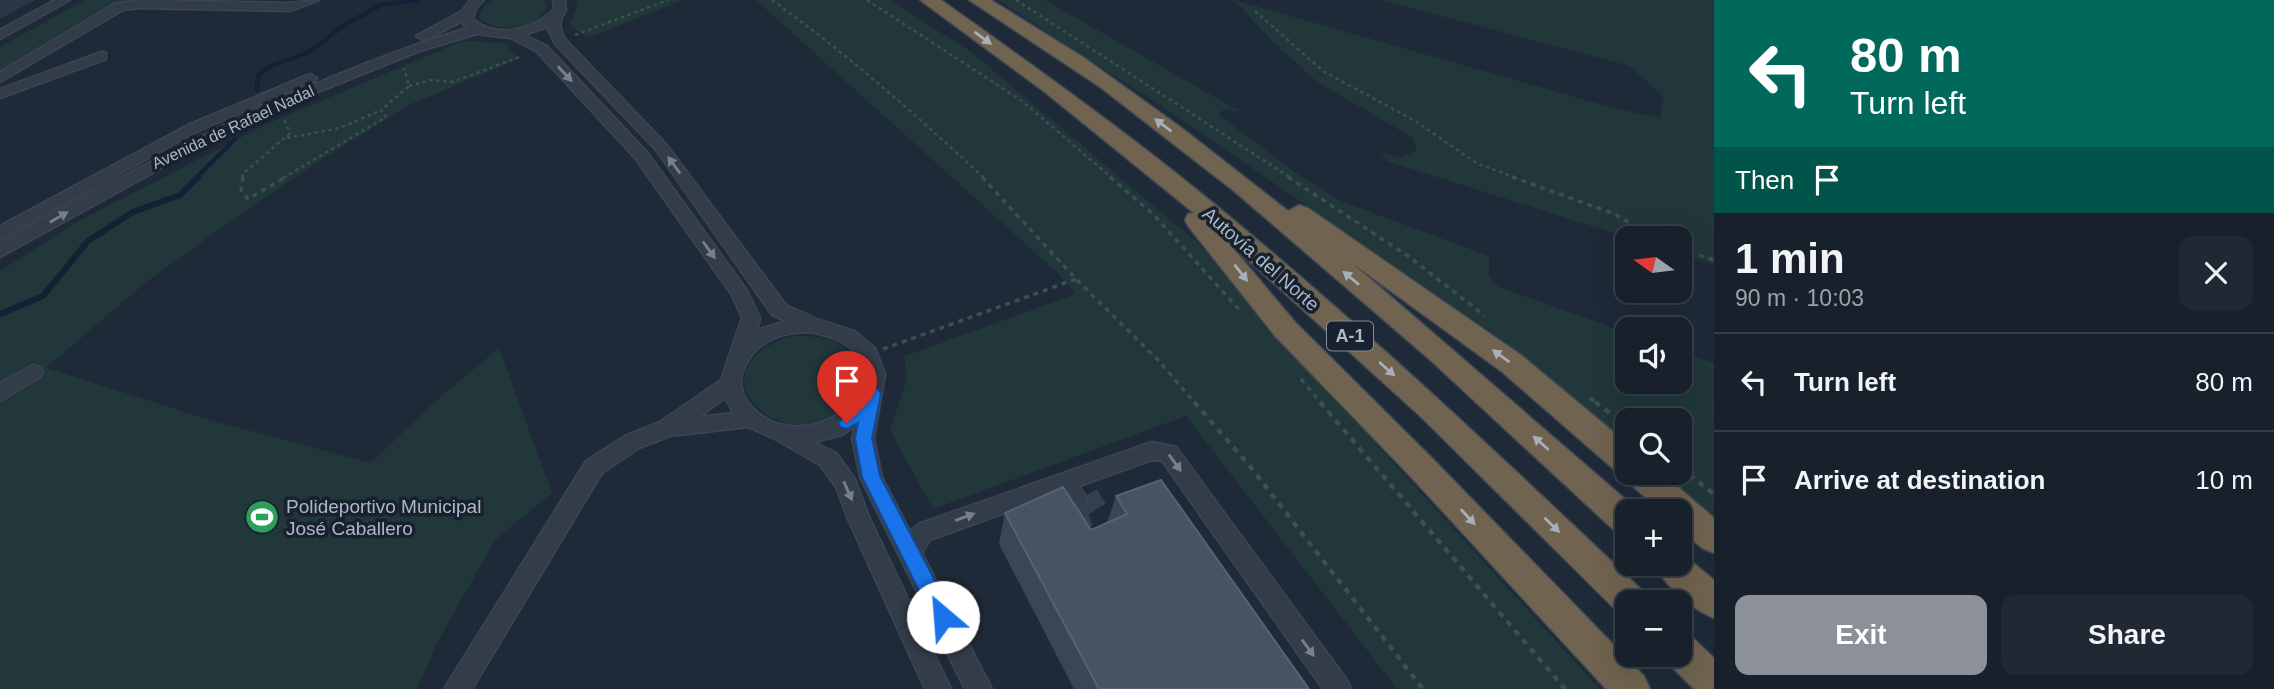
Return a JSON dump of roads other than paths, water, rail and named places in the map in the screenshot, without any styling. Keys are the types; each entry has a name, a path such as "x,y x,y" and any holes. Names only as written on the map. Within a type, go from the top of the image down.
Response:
{"highway":[{"name":"Autovía del Norte","path":"929,0 1053,89 1227,227 1431,408 1619,590"},
{"name":"A-1","path":"978,0 1105,81 1217,166 1479,387 1615,511"},
{"path":"1053,89 1099,137 1205,227 1285,329 1631,689"},
{"path":"1217,166 1271,194 1511,363 1615,452"},
{"path":"1653,485 1714,538"},
{"path":"1685,576 1714,602"},
{"path":"1692,662 1714,683"}],"street":[{"path":"0,27 50,0"},
{"path":"0,35 64,0"},
{"path":"0,78 119,7 137,4 290,7 313,0"},
{"path":"478,0 466,14 470,25 478,29 512,33 542,49 640,154 740,293 751,318 730,384 739,408 750,419 828,459 847,485 858,517 938,689"},
{"path":"512,33 542,25 557,8"},
{"path":"557,8 553,29 559,41 661,147 779,310 812,325 844,333 867,353 874,365 876,380 863,438 871,477 979,689"},
{"name":"Avenida de Rafael Nadal","path":"0,233 193,128 316,75 426,35 466,14"},
{"name":"Avenida de Rafael Nadal","path":"0,251 147,167 271,109 418,47 478,29"},
{"path":"741,353 755,340 772,331 791,326 812,325"},
{"path":"0,393 33,372"},
{"path":"457,689 594,467 632,442 667,428 730,384"},
{"path":"779,433 802,435 826,432 847,423 863,410 873,394"},
{"path":"667,428 750,419"},
{"path":"910,552 922,533 929,530 1057,484 1081,490 1152,451 1168,453 1338,689"}],"lane":[{"path":"0,94 101,56"}],"waterway":[{"path":"257,90 258,75 271,66 309,52 346,24 381,5 418,0"},
{"path":"196,178 235,139"},
{"path":"0,314 43,296 88,241 133,212 180,195 198,177"}],"tunnel":[{"path":"1076,499 1086,516 1097,512 1087,495"}],"place":[{"name":"Polideportivo Municipal José Caballero","path":"262,517"}]}
